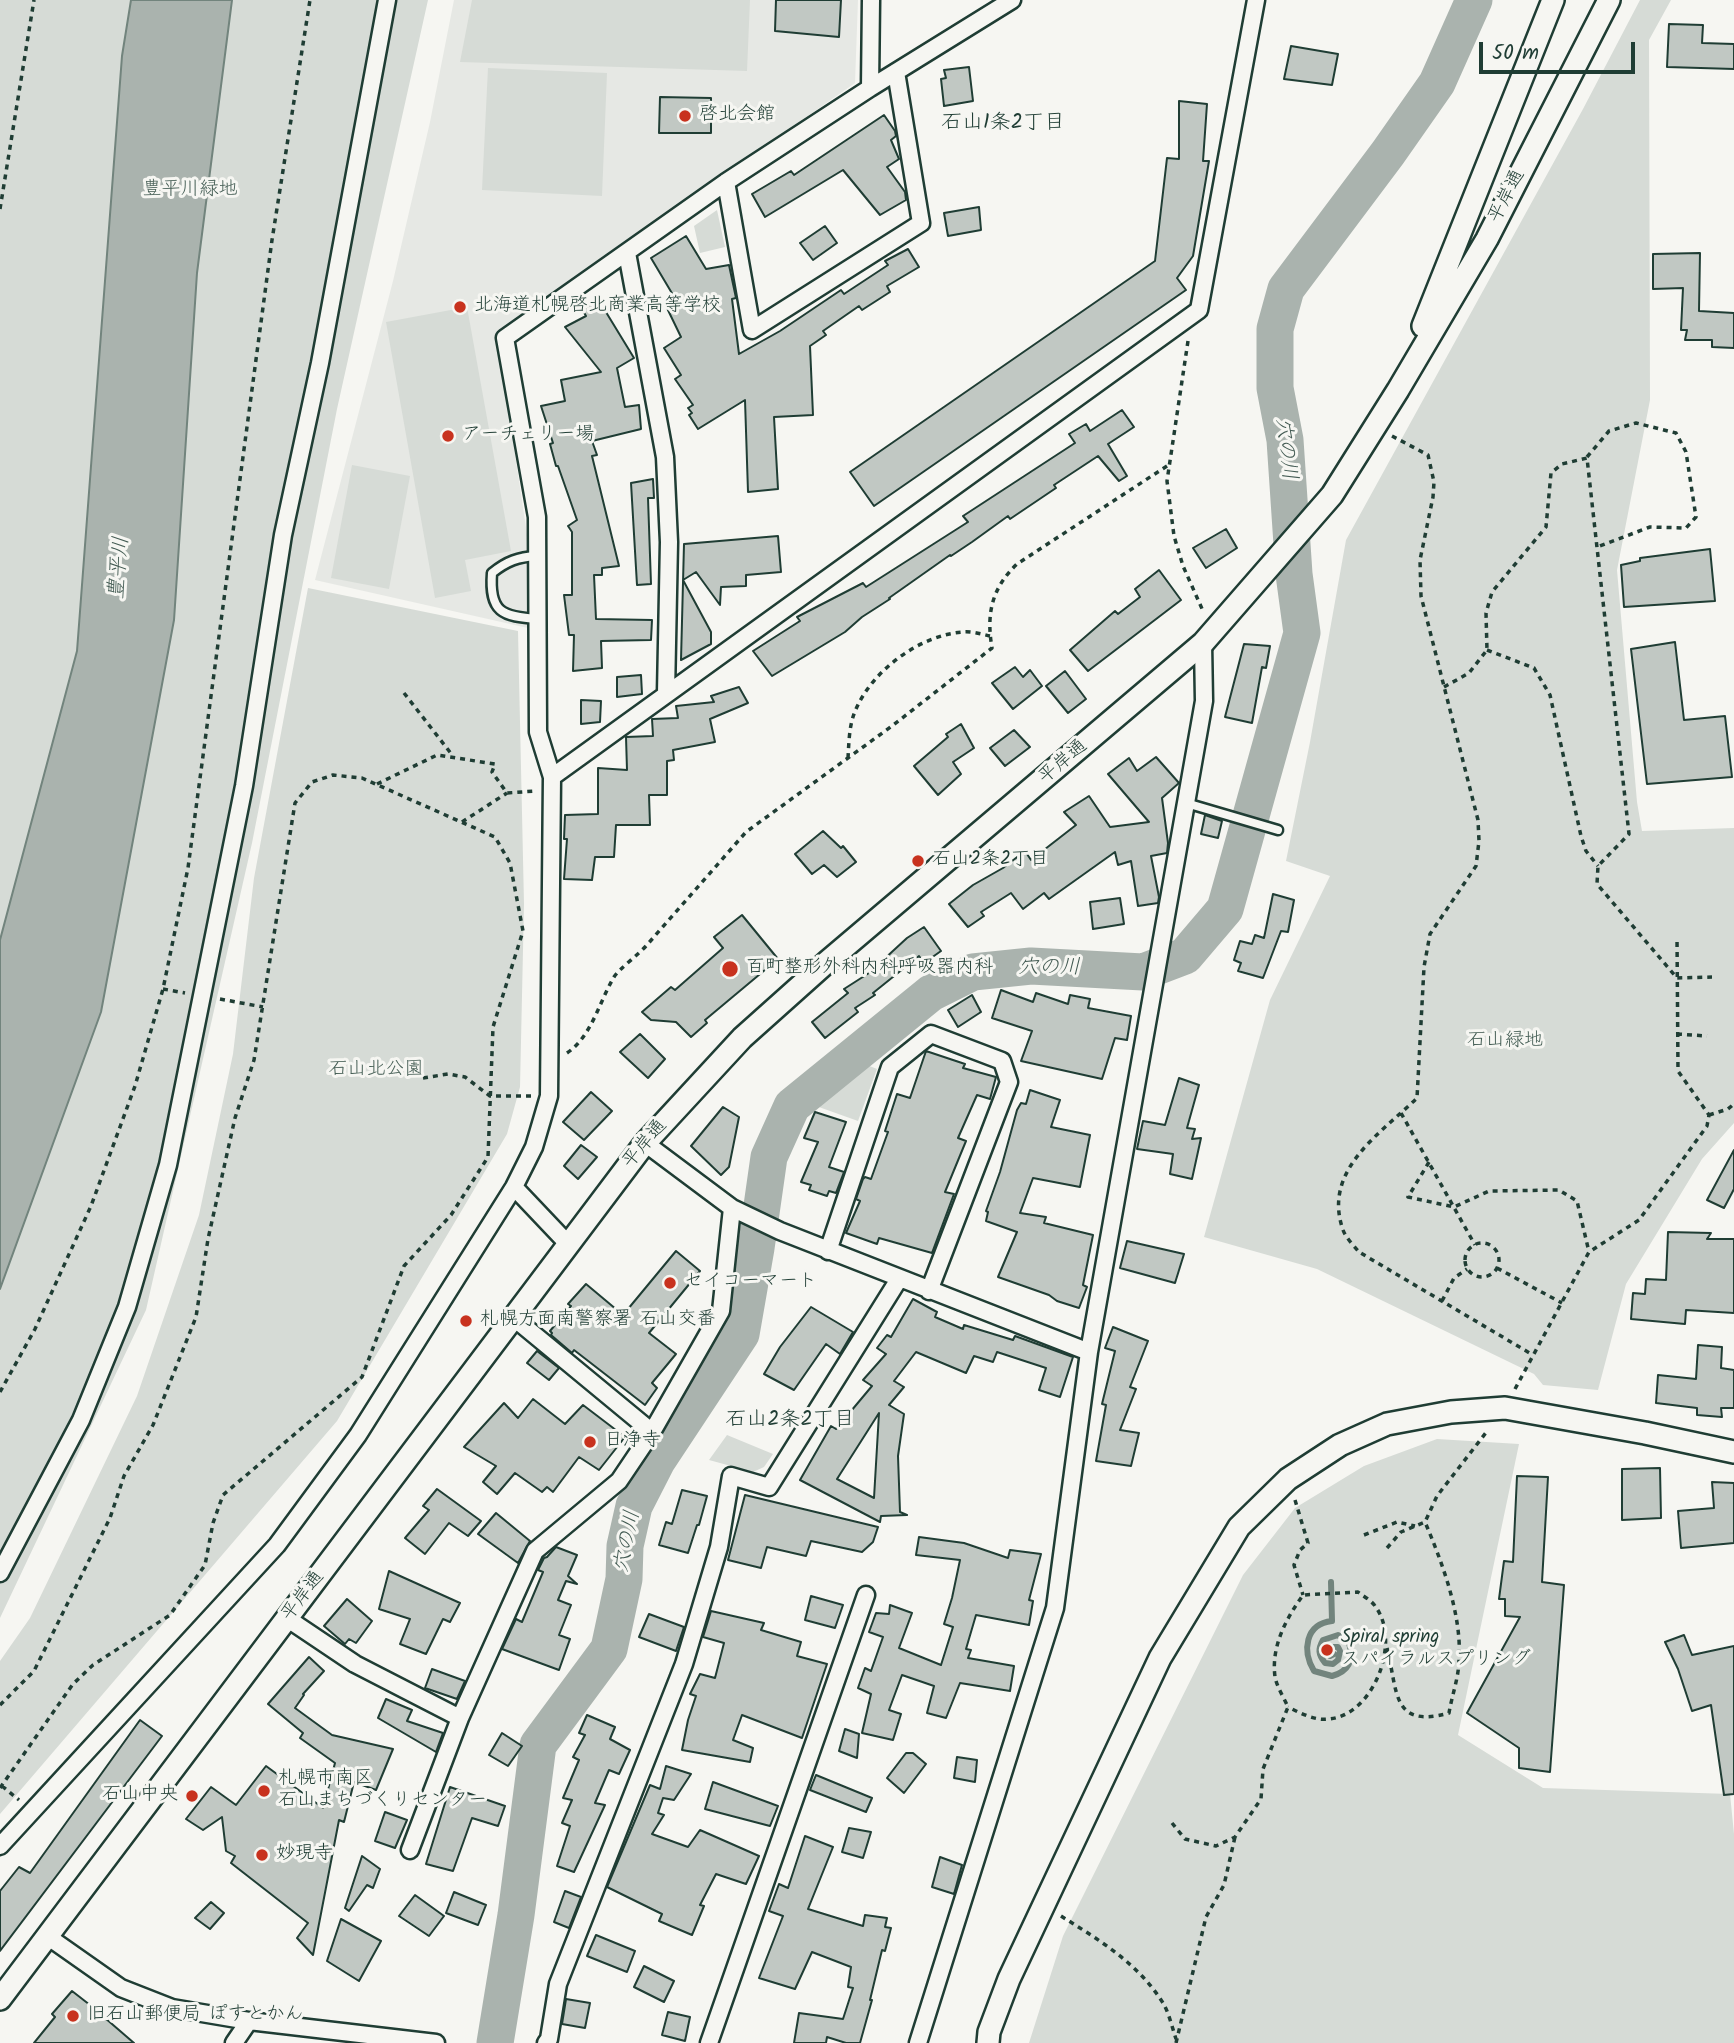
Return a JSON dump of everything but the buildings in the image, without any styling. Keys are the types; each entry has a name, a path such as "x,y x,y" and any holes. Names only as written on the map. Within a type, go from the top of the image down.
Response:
{"street":[{"path":"0,1573 81,1420 127,1307 168,1165 244,786 283,535 320,363 387,0"},
{"path":"870,88 871,0"},
{"path":"0,1846 277,1545 358,1435 514,1187 534,1147 549,1096 552,783 538,732 537,517 505,338 726,182 989,8 1012,0"},
{"path":"552,783 666,693 1199,310 1256,0"},
{"name":"平岸通","path":"1398,390 1553,0"},
{"name":"平岸通","path":"0,1999 645,1143 742,1038 827,962 1203,643 1332,495 1487,239 1609,0"},
{"path":"726,182 752,330 921,223 896,72"},
{"path":"627,253 665,457 669,542 666,693"},
{"path":"918,2043 1055,1608 1089,1352 1204,701 1203,643"},
{"path":"828,1251 890,1067 931,1034 1002,1061 1009,1082 929,1291"},
{"path":"645,1143 739,1211 780,1231 1089,1352"},
{"path":"514,1187 569,1245"},
{"path":"410,1850 460,1718 535,1551 620,1481 652,1432 720,1311 739,1211"},
{"path":"546,2043 549,2039 558,1984 684,1664 719,1547 731,1476 769,1488 899,1279"},
{"path":"514,1318 652,1432"},
{"path":"988,2043 989,2032 1009,1979 1160,1658 1239,1527 1288,1479 1340,1445 1387,1424 1451,1412 1505,1408 1734,1452"},
{"path":"709,2043 866,1595"},
{"path":"288,1619 355,1664 460,1718"},
{"path":"47,1936 121,1988 172,2008 249,2021 436,2043"},
{"path":"234,2043 249,2021"}],"lane":[{"path":"537,556 520,557 507,562 492,573 491,590 497,607 511,618 538,619"},
{"path":"1186,803 1278,830"}],"path":[{"path":"0,209 34,0"},
{"path":"0,1392 35,1329 91,1206 135,1086 163,989 188,868 272,240 310,0"},
{"path":"1189,338 1167,481 1174,536 1183,566 1203,611"},
{"path":"1444,687 1469,673 1487,650 1486,613 1492,592 1546,527 1550,473 1562,464 1587,457 1609,431 1636,423 1676,432 1686,453 1696,517 1686,528 1650,527 1597,547"},
{"path":"1375,427 1428,455 1434,482 1420,559 1421,596 1478,820 1479,841 1476,866 1430,934 1424,967 1417,1097 1352,1160 1339,1188 1340,1210 1344,1232 1359,1252 1534,1355"},
{"path":"1587,457 1629,834 1598,866 1597,884 1677,978"},
{"path":"548,1066 577,1046 615,974 646,946 746,832 992,648 992,602 1002,579 1017,564 1170,464"},
{"path":"848,758 855,711 863,695 899,658 944,635 965,632 990,636"},
{"path":"1487,650 1534,668 1550,695 1581,836 1586,851 1598,866"},
{"path":"404,693 454,758"},
{"path":"377,784 437,755 495,764 492,772 507,793"},
{"path":"0,1705 34,1671 110,1518 124,1476 153,1425 196,1317 208,1239 235,1118 254,1060 295,803 312,782 333,775 362,778 495,836 510,863 523,931 493,1027 488,1157 451,1216 404,1266 362,1377 223,1495 205,1565 170,1615 93,1665 73,1684 0,1788"},
{"path":"462,822 507,793 552,783"},
{"path":"1387,1548 1401,1532 1425,1522 1437,1496 1505,1408 1589,1252 1639,1220 1707,1126 1709,1115 1678,1071 1677,937"},
{"path":"1677,978 1712,977"},
{"path":"1677,1034 1707,1036"},
{"path":"423,1079 448,1074 465,1077 490,1096 549,1096"},
{"path":"1709,1115 1728,1109 1734,1104"},
{"path":"1401,1113 1475,1245"},
{"path":"1429,1162 1408,1197 1454,1207 1489,1191 1559,1190 1577,1201 1589,1252"},
{"path":"1481,1243 1492,1247 1499,1256 1497,1268 1490,1276 1480,1278 1467,1269 1466,1253 1475,1245 1481,1243"},
{"path":"1497,1268 1562,1303"},
{"path":"1442,1301 1454,1278 1467,1269"},
{"path":"1288,1479 1308,1543 1300,1550 1294,1565 1303,1595"},
{"path":"1364,1535 1397,1522 1416,1526"},
{"path":"1303,1595 1358,1592 1375,1606 1384,1629 1400,1705 1410,1715 1420,1717 1430,1718 1449,1713 1460,1661 1458,1622 1441,1561 1425,1522"},
{"path":"1303,1595 1289,1614 1277,1642 1275,1679 1288,1707 1307,1716 1328,1720 1350,1715 1374,1685 1382,1669 1387,1647"},
{"path":"1176,2042 1206,1917 1224,1885 1235,1837 1261,1799 1263,1769 1288,1707"},
{"path":"1172,1823 1185,1839 1206,1844 1216,1846 1235,1837"},
{"path":"1044,1905 1103,1942 1134,1966 1164,2004 1176,2042"}],"shaded area":[{"name":"北海道札幌啓北商業高等学校","path":"454,0 858,0 855,83 497,333 528,541 528,628 315,580 393,281 430,122"}],"green space":[{"name":"豊平川緑地","path":"0,0 428,0 337,409 252,843 146,1310 0,1618"},
{"path":"472,0 750,0 747,71 460,62"},
{"name":"石山緑地","path":"1640,0 1671,0 1649,40 1650,400 1617,570 1637,802 1642,831 1734,828 1734,1123 1702,1159 1626,1284 1598,1390 1543,1385 1534,1374 1317,1269 1204,1237 1270,1000 1330,876 1286,861 1346,540"},
{"path":"488,68 607,73 602,196 482,190"},
{"path":"717,210 725,247 700,253 694,226"},
{"name":"アーチェリー場","path":"467,307 511,551 465,560 471,591 435,598 386,322"},
{"path":"352,465 410,476 389,589 331,578"},
{"name":"石山北公園","path":"308,588 518,631 524,904 520,1087 507,1134 337,1421 0,1814 0,1661 30,1618 137,1396 199,1215 233,1054 254,878"},
{"path":"867,1065 877,1069 858,1121 816,1106"},
{"path":"727,1435 773,1454 764,1467 753,1472 709,1460"},
{"path":"1437,1439 1519,1444 1458,1735 1543,1788 1730,1794 1734,1834 1734,2043 1029,2043 1063,1936 1243,1575 1295,1508 1364,1466"}],"water":[{"name":"豊平川","path":"131,0 232,0 197,273 174,620 101,1012 0,1289 0,940 77,651 122,56"}],"waterway":[{"name":"穴の川","path":"495,2043 516,1915 538,1745 609,1649 624,1579 625,1546 634,1506 657,1461 741,1334 769,1157 792,1106 931,993 973,972 1031,966 1143,972 1185,956 1225,909 1302,633 1294,574 1285,440 1275,388 1275,329 1286,289 1437,83 1474,0"},
{"path":"1331,1582 1332,1621 1316,1627 1308,1640 1308,1655 1314,1671 1332,1676 1346,1668 1351,1655 1349,1643 1338,1635 1323,1640 1320,1652 1325,1663 1333,1664 1338,1660 1338,1647 1329,1647 1327,1652 1330,1656 1334,1654 1331,1652"}],"place":[{"name":"啓北会館","path":"685,116"},
{"name":"北海道札幌啓北商業高等学校","path":"460,307"},
{"name":"アーチェリー場","path":"448,436"},
{"name":"石山2条2丁目","path":"918,861"},
{"name":"百町整形外科内科呼吸器内科","path":"730,969"},
{"name":"セイコーマート","path":"670,1283"},
{"name":"札幌方面南警察署 石山交番","path":"466,1321"},
{"name":"日浄寺","path":"590,1442"},
{"name":"Spiral spring スパイラルスプリング","path":"1327,1650"},
{"name":"札幌市南区 石山まちづくりセンター","path":"264,1791"},
{"name":"石山中央","path":"192,1796"},
{"name":"妙現寺","path":"262,1855"},
{"name":"旧石山郵便局 ぽすとかん","path":"73,2016"}],"district":[{"name":"石山1条2丁目","path":"1003,124"},
{"name":"石山2条2丁目","path":"790,1421"}]}
